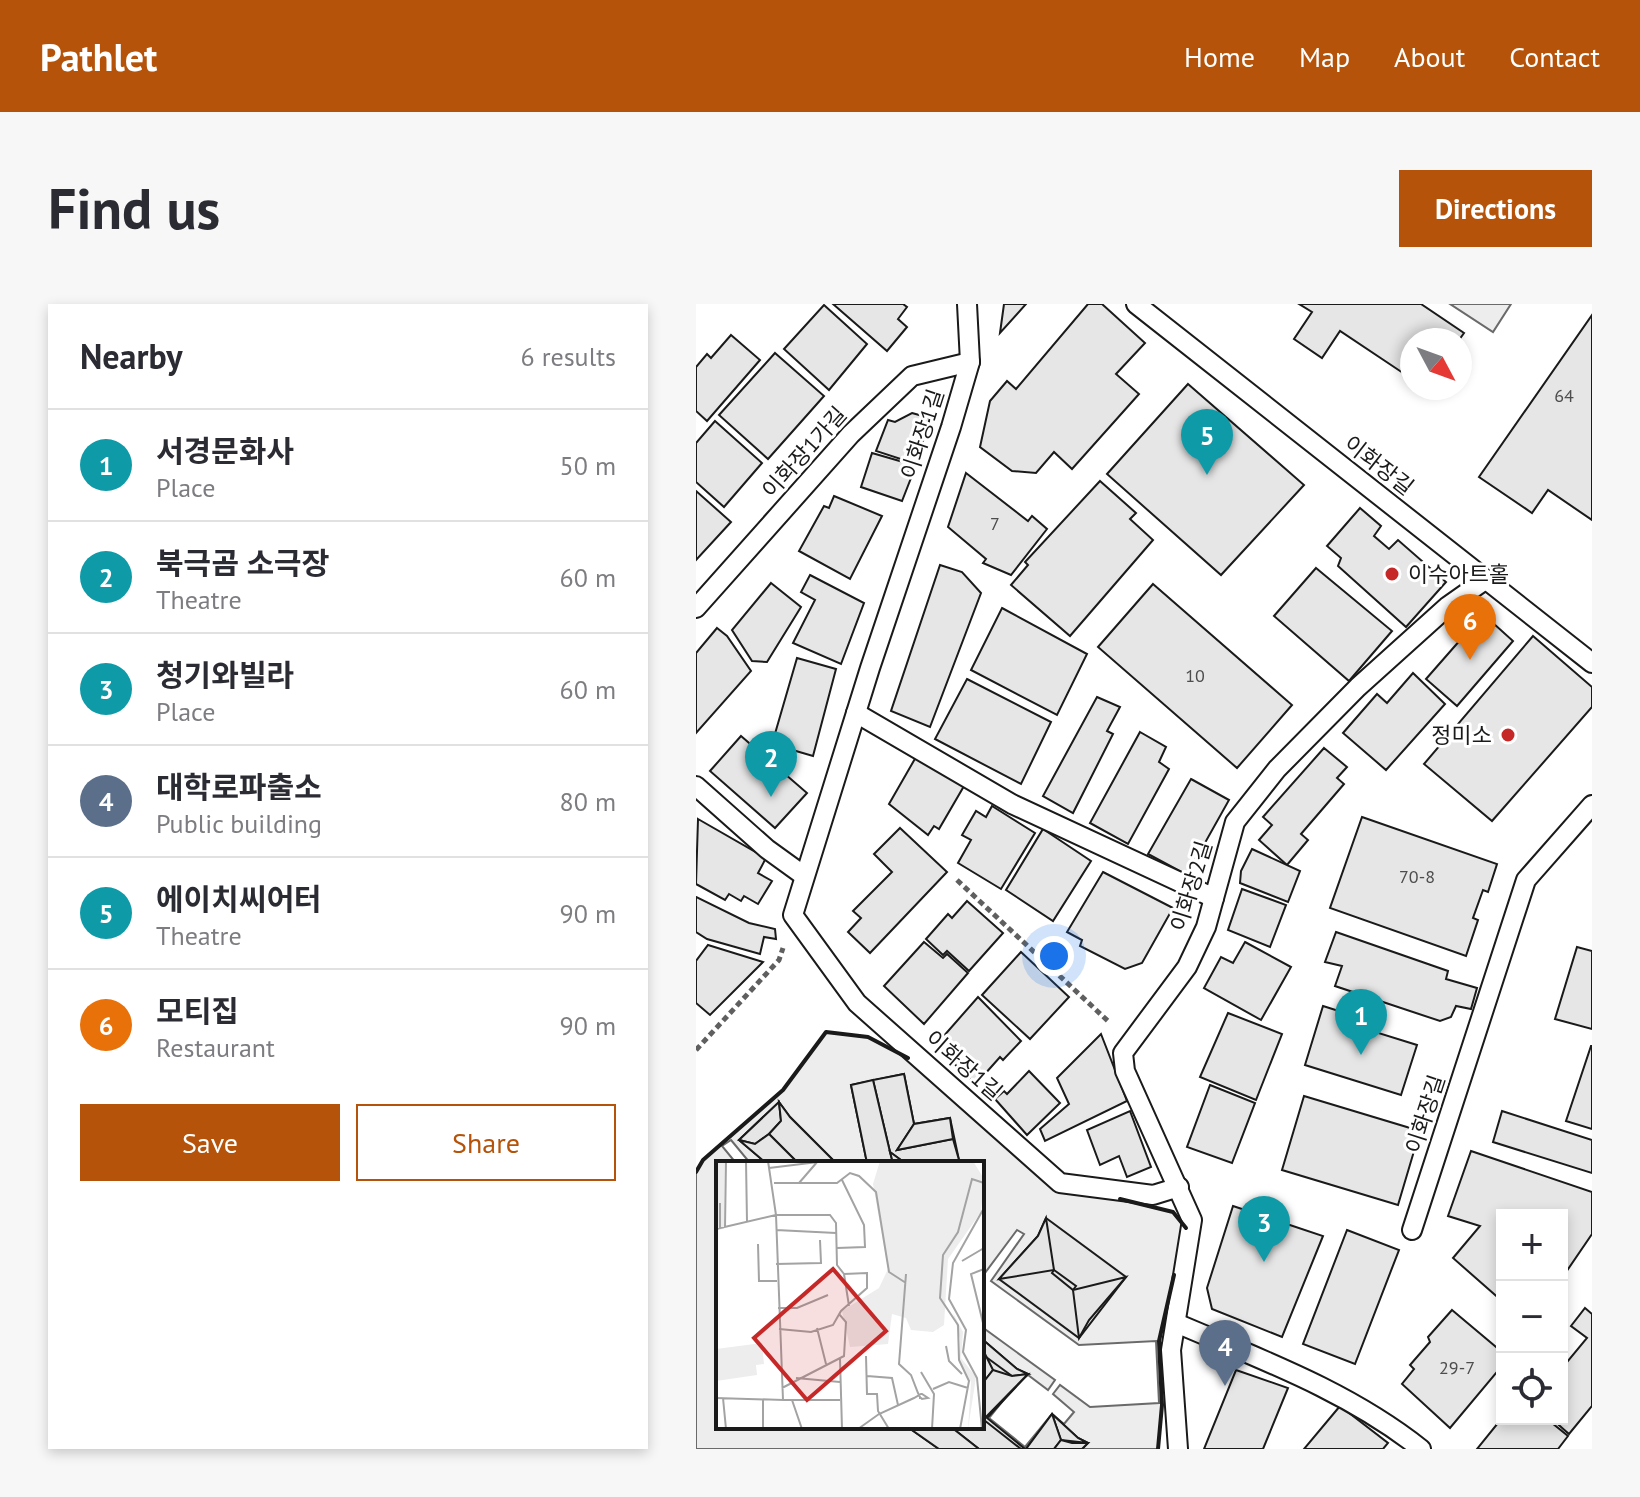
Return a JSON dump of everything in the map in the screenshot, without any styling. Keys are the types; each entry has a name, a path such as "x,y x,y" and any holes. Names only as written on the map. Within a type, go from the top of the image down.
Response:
{"lane":[{"name":"이화장1길","path":"967,304 970,362 803,875 793,915 857,1003 1060,1183 1153,1195 1179,1187"},
{"name":"이화장길","path":"1136,304 1592,663"},
{"name":"이화장1가길","path":"696,608 851,434 912,376 970,362"},
{"name":"이화장2길","path":"1178,1449 1171,1350 1192,1220 1125,1071 1123,1053 1187,967 1206,927 1235,822 1277,769 1369,677 1448,606 1485,580"},
{"path":"856,713 1012,804 1214,898"},
{"path":"696,786 767,849 803,875"},
{"name":"이화장길","path":"1412,1230 1526,880 1592,805"},
{"path":"1176,1323 1319,1385 1385,1422 1421,1449"}],"path":[{"path":"957,880 1114,1027 1133,1039"},
{"path":"696,1050 779,960 793,915"}],"shaded area":[{"path":"1450,304 1511,304 1493,332"},
{"path":"826,1032 868,1037 908,1058 1056,1185 1173,1212 1186,1228 1159,1341 1162,1405 1158,1449 696,1449 696,1172 703,1160 783,1090"}],"building":[{"path":"833,304 903,304 907,307 898,319 907,327 887,351"},
{"path":"1004,304 1026,304 1000,333"},
{"path":"1088,304 1102,304 1145,343 1116,374 1139,394 1072,469 1054,452 1036,473 1012,471 980,447 990,401 1007,381 1016,389"},
{"path":"1299,304 1421,304 1457,328 1400,328 1400,371 1340,331 1322,358 1294,339 1312,312"},
{"path":"824,305 867,344 829,390 784,349"},
{"path":"1592,315 1592,520 1548,490 1532,513 1479,477"},
{"path":"731,335 760,360 707,421 696,411 696,367 707,354 711,358"},
{"path":"775,353 824,396 768,459 719,415"},
{"path":"1188,384 1304,485 1221,575 1107,474"},
{"path":"912,413 930,418 916,464 876,451 888,420 895,422"},
{"path":"715,421 762,463 724,507 696,482 696,443"},
{"path":"872,453 910,464 907,476 911,478 902,501 861,487"},
{"path":"966,473 1028,521 1032,516 1047,529 1011,575 983,563 986,559 948,527"},
{"path":"1100,481 1136,513 1130,519 1153,540 1070,636 1011,585 1028,565 1025,562"},
{"path":"696,491 731,522 696,560"},
{"path":"834,496 882,516 850,579 799,551 824,506 829,508"},
{"name":"이수아트홀","path":"1360,508 1381,526 1374,536 1389,549 1398,540 1446,582 1406,627 1338,566 1341,558 1327,546"},
{"path":"940,565 962,572 981,593 930,727 891,711"},
{"path":"1316,568 1392,631 1349,681 1274,616"},
{"path":"810,575 864,603 841,664 793,643 815,600 801,592"},
{"path":"771,583 801,607 767,662 752,661 732,630"},
{"path":"1153,584 1292,705 1237,768 1098,647"},
{"path":"1002,608 1087,654 1057,715 971,670"},
{"path":"1483,614 1513,641 1457,706 1426,679"},
{"path":"717,628 727,636 751,671 696,733 696,653"},
{"name":"정미소","path":"1533,636 1592,687 1592,707 1492,821 1424,764"},
{"path":"797,658 836,669 813,756 772,744"},
{"path":"1413,673 1445,704 1386,770 1343,733 1377,694 1387,703"},
{"path":"967,679 1051,722 1021,784 935,739"},
{"path":"1097,697 1120,707 1107,731 1113,734 1073,813 1043,796"},
{"path":"1140,732 1166,747 1159,762 1169,769 1128,844 1090,823"},
{"path":"741,736 807,793 775,828 710,771"},
{"path":"1324,748 1347,767 1337,778 1344,784 1301,834 1308,840 1287,865 1259,840 1272,825 1263,817"},
{"path":"916,757 964,786 939,829 934,826 928,835 889,804"},
{"path":"1191,779 1229,800 1187,875 1148,854"},
{"path":"992,806 1035,833 1001,889 958,863 971,840 962,835 976,811 986,817"},
{"path":"1362,817 1497,864 1488,892 1483,890 1473,918 1478,920 1466,956 1330,908"},
{"path":"698,819 766,858 758,873 772,881 758,904 744,896 741,901 729,894 725,900 696,884"},
{"path":"900,828 947,872 870,953 848,932 861,918 853,911 892,872 874,854"},
{"path":"1043,829 1091,861 1053,921 1006,890"},
{"path":"1252,849 1300,871 1288,902 1240,883 1241,871"},
{"path":"1103,872 1173,908 1142,963 1125,969 1080,946 1082,940 1067,932"},
{"path":"1242,889 1286,905 1270,947 1228,930"},
{"path":"696,897 749,923 775,929 776,939 764,937 760,954 707,939 696,932"},
{"path":"967,901 1003,933 969,971 947,951 943,955 926,939 948,914 952,918"},
{"path":"1336,932 1448,971 1446,979 1477,988 1471,1009 1456,1006 1451,1017 1440,1021 1335,986 1342,966 1325,962"},
{"path":"924,942 943,958 947,954 968,973 924,1024 884,986"},
{"path":"1245,942 1291,967 1261,1020 1204,988 1221,957 1233,963"},
{"path":"708,945 763,962 710,1015 696,1003 696,961"},
{"path":"1577,947 1592,951 1592,1029 1555,1019"},
{"path":"1021,952 1069,997 1030,1039 982,995"},
{"path":"978,997 1021,1041 1003,1060 1000,1057 976,1084 935,1046"},
{"path":"1323,1006 1364,1019 1375,1032 1417,1045 1401,1095 1305,1065"},
{"path":"1228,1013 1282,1034 1256,1100 1200,1077"},
{"path":"1101,1034 1127,1101 1045,1141 1040,1129 1069,1104 1057,1078"},
{"path":"1592,1046 1592,1129 1566,1121"},
{"path":"1029,1071 1060,1103 1027,1135 995,1099 1004,1091 1007,1094"},
{"path":"904,1074 914,1124 950,1118 959,1160 867,1161 851,1085"},
{"path":"904,1074 914,1124 897,1150 953,1139 959,1160 902,1161 890,1152 873,1080"},
{"path":"873,1080 893,1161 867,1161 851,1085"},
{"path":"1210,1085 1255,1103 1232,1163 1187,1147"},
{"path":"1304,1096 1420,1131 1398,1205 1282,1170"},
{"path":"779,1102 834,1161 764,1161 739,1140"},
{"path":"779,1102 781,1121 769,1134 755,1144 739,1140"},
{"path":"779,1102 834,1161 796,1161 769,1134 781,1121"},
{"path":"1130,1111 1151,1167 1127,1177 1119,1156 1100,1165 1087,1130"},
{"path":"1502,1111 1592,1140 1592,1173 1493,1142"},
{"path":"950,1118 953,1139 897,1150 914,1124"},
{"path":"769,1134 796,1161 764,1161 739,1140 755,1144"},
{"path":"1471,1151 1592,1192 1592,1234 1568,1269 1568,1209 1496,1209 1496,1296 1453,1258 1480,1226 1448,1216"},
{"path":"890,1152 902,1161 892,1161"},
{"path":"1233,1206 1323,1236 1282,1337 1212,1309 1207,1288"},
{"path":"1046,1218 1126,1277 1079,1338 999,1279 1038,1236"},
{"path":"1046,1218 1054,1270 999,1279 1038,1236"},
{"path":"1347,1230 1399,1250 1355,1364 1303,1344"},
{"path":"1054,1270 1076,1286 1073,1290 1052,1273"},
{"path":"1126,1277 1089,1320 1079,1338 1073,1290"},
{"path":"1585,1308 1592,1314 1592,1406 1569,1434 1559,1425 1568,1425 1568,1361 1587,1338 1571,1326"},
{"path":"1452,1310 1496,1347 1496,1373 1450,1428 1402,1384 1414,1369 1410,1365 1430,1342 1428,1337"},
{"path":"984,1341 1017,1369 1028,1374 987,1418 1025,1449 939,1449 910,1429 984,1429"},
{"path":"984,1341 1017,1369 1028,1374 1012,1376 984,1355"},
{"path":"984,1352 993,1370 984,1381"},
{"path":"993,1370 1012,1376 1028,1374 984,1419 984,1381"},
{"path":"1236,1370 1288,1388 1263,1449 1204,1449"},
{"path":"1340,1406 1388,1443 1383,1449 1304,1449"},
{"path":"1052,1414 1088,1443 1082,1449 1026,1449"},
{"path":"1052,1414 1078,1438 1088,1443 1061,1440"},
{"path":"1052,1414 1061,1440 1054,1449 1026,1449"},
{"path":"984,1420 1021,1449 979,1449 954,1429 984,1429"},
{"path":"1496,1425 1554,1425 1568,1436 1558,1449 1477,1449"},
{"path":"910,1429 954,1429 979,1449 939,1449"},
{"path":"1061,1440 1088,1443 1082,1449 1054,1449"}],"wall":[{"path":"696,1172 703,1160 783,1090 826,1032 868,1037 908,1058"},
{"path":"1120,1199 1173,1212 1186,1228"},
{"path":"1158,1449 1162,1405 1159,1341 1174,1275"}],"place":[{"name":"에이치씨어터","path":"1207,475"},
{"name":"이수아트홀","path":"1392,574"},
{"name":"모티집","path":"1470,660"},
{"name":"정미소","path":"1508,735"},
{"name":"북극곰 소극장","path":"771,797"},
{"name":"서경문화사","path":"1361,1055"},
{"name":"청기와빌라","path":"1264,1262"},
{"name":"대학로파출소","path":"1225,1386"}]}
